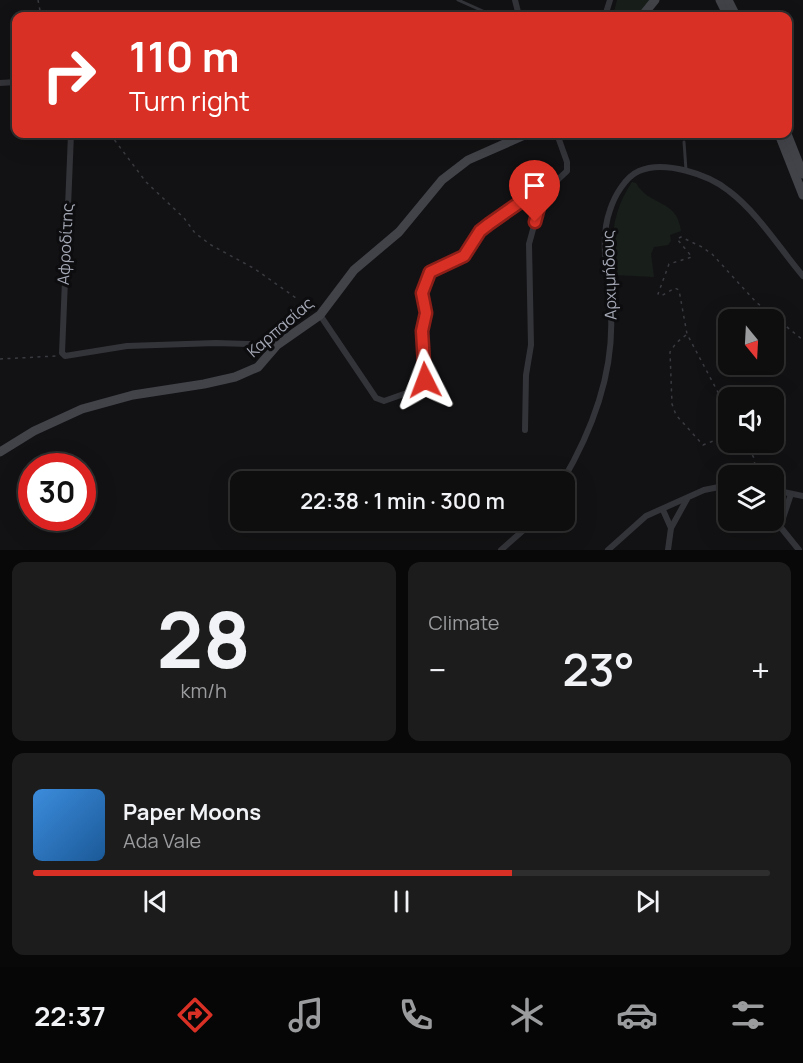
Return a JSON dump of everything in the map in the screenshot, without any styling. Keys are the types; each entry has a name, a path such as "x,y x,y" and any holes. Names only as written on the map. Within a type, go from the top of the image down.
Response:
{"street":[{"path":"645,12 655,0"},
{"name":"Αφροδίτης","path":"62,354 71,138"},
{"name":"Καρπασίας","path":"0,452 33,430 82,409 133,395 204,384 250,371 265,362 278,345 320,315 354,270 399,232 442,180 468,160 518,138"},
{"path":"525,430 526,375 531,345 529,244 541,200 568,167 558,138"},
{"path":"780,138 803,174"},
{"path":"788,138 803,195"},
{"name":"Αρχιμήδους","path":"568,471 591,428 606,373 612,317 605,241 609,211 624,185 639,171 667,169 686,172 707,178 731,192 803,276"},
{"path":"320,315 376,398 384,401 418,389 425,380 422,331 426,313 422,293 426,277 436,267 464,256 480,231 507,210 550,187"},
{"path":"62,354 65,356 128,346 173,344 278,345"},
{"path":"608,550 642,519 710,488 718,487"},
{"path":"784,492 803,496"},
{"path":"784,515 791,494"},
{"path":"675,550 669,547 671,528 687,499"},
{"path":"663,510 671,528"},
{"path":"501,550 523,531"},
{"path":"783,531 800,550"}],"lane":[{"path":"458,0 485,12"},
{"path":"684,142 686,172"}],"path":[{"path":"113,138 146,182 184,218 195,233 211,245 255,269 296,298"},
{"path":"718,392 687,334 678,289 664,295 658,294 669,264 692,257 678,241 681,237 712,254 756,302 803,340"},
{"path":"687,334 676,342 670,352 675,411 703,445 718,439"},
{"path":"0,359 53,357 62,354"}],"shaded area":[{"path":"617,0 651,0 644,12 614,12"},
{"path":"632,182 674,213 681,231 670,235 671,241 668,245 654,247 651,254 654,277 615,275 614,226 620,204"}],"route":[{"path":"425,380 422,331 426,306 422,293 426,277 436,267 464,256 480,231 507,210 538,191 550,187 541,200 535,222"}]}
